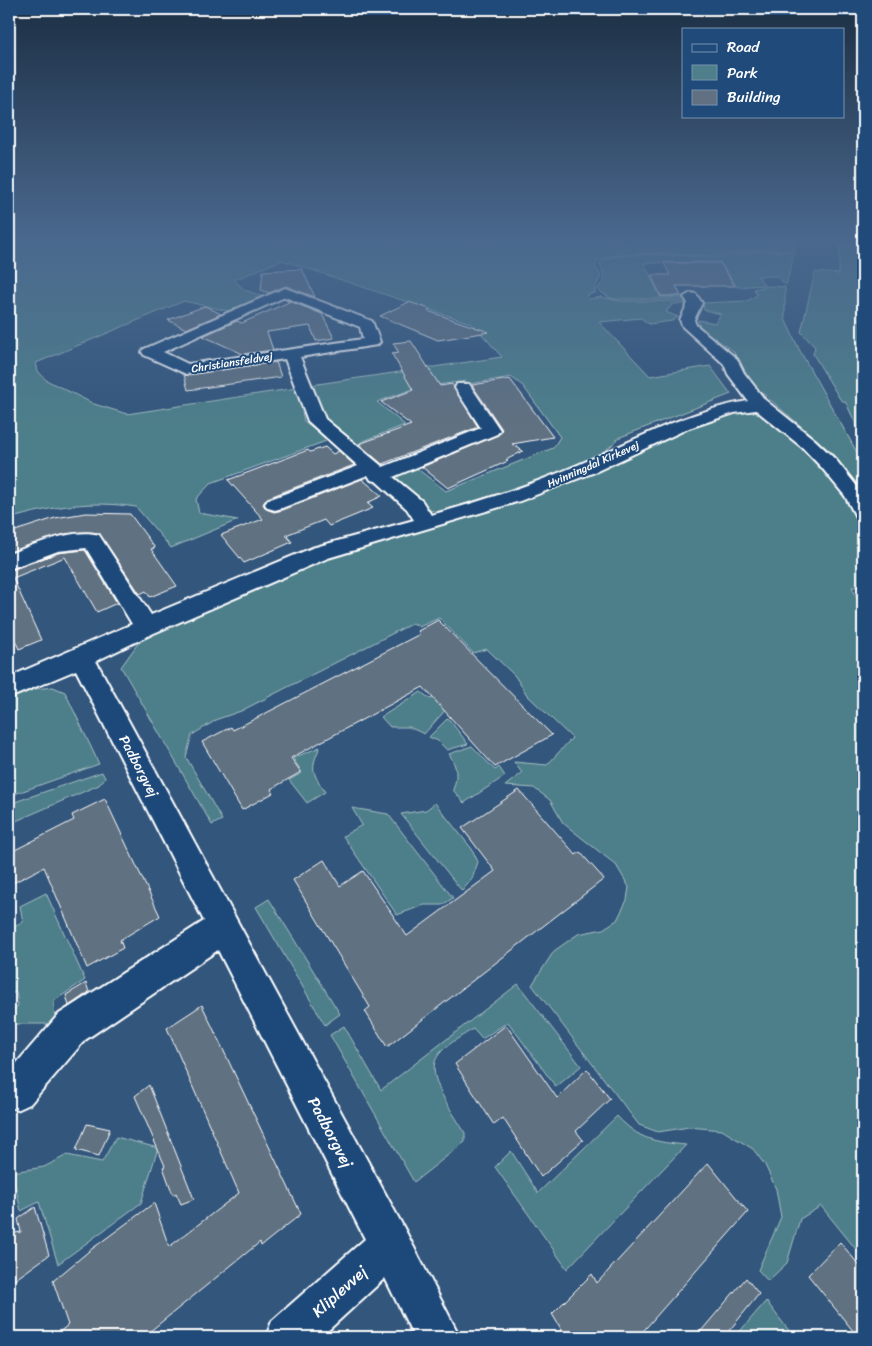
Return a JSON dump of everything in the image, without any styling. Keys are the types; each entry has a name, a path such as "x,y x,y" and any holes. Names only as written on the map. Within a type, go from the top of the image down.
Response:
{"street":[{"name":"Christiansfeldvej","path":"261,303 150,352 186,369 372,342 366,324 312,303"},
{"path":"694,303 687,320 690,327 730,362 736,374 759,404 809,444 829,464 854,495 863,513"},
{"name":"Christiansfeldvej","path":"291,353 317,421 415,506 426,523"},
{"path":"275,504 374,472 491,430 463,388"},
{"name":"Hvinningdal Kirkevej","path":"426,523 514,498 565,478 700,417 736,407 759,404"},
{"path":"10,683 82,658 146,627 320,553 426,523"},
{"path":"9,562 55,545 92,540 146,627"},
{"name":"Padborgvej","path":"82,658 438,1337"},
{"path":"17,1091 72,1027 224,928"},
{"name":"Kliplevvej","path":"288,1337 390,1245"}],"green space":[{"path":"9,303 180,303 36,363 38,371 46,380 94,404 127,414 297,388 304,421 329,440 211,483 196,499 199,513 238,520 171,548 136,507 87,504 41,511 9,519"},
{"path":"192,303 252,303 232,312"},
{"path":"410,303 685,303 673,304 666,312 678,317 672,321 649,324 641,318 599,322 650,376 710,366 731,394 618,438 608,448 589,459 536,481 440,512 428,510 396,478 396,472 415,467 446,491 553,448 560,437 523,386 511,377 469,384 466,381 416,388 377,402 405,425 361,442 356,447 324,417 311,385 502,357 473,324"},
{"path":"703,303 785,303 785,319 800,351 863,463 863,491 830,451 753,385 733,351 700,328 698,320 715,323 721,314 704,310"},
{"path":"808,303 863,303 863,439 846,403 840,399 813,354 815,347 801,332"},
{"path":"740,411 760,413 805,448 839,486 863,530 863,587 852,587 863,611 863,1258 821,1206 800,1219 787,1263 768,1281 758,1270 781,1217 776,1189 765,1165 753,1149 722,1130 689,1127 658,1132 639,1125 532,985 554,951 578,934 603,929 617,920 627,900 629,887 616,865 563,823 550,800 534,788 505,786 522,773 514,762 547,765 572,738 527,695 515,676 487,649 473,653 439,618 419,627 413,623 241,711 218,719 192,735 186,757 222,820 212,825 121,667 141,639 319,562 517,503 580,479 705,421"},
{"path":"53,687 65,692 99,764 9,796 9,700 35,689"},
{"path":"421,692 430,699 441,695 449,706 424,734 409,727 390,727 381,717"},
{"path":"448,718 468,744 447,750 438,741 429,737"},
{"path":"472,746 495,770 499,767 505,776 464,803 453,790 456,771 449,754"},
{"path":"320,747 315,760 314,770 317,780 325,792 307,803 289,780 302,773 293,758"},
{"path":"102,772 105,778 99,785 9,824 9,804"},
{"path":"435,803 472,849 478,862 472,879 462,891 401,814 426,810"},
{"path":"352,808 388,814 453,898 442,905 424,905 397,915 343,836 362,825"},
{"path":"46,893 85,980 54,1001 55,1028 46,1024 9,1024 9,1013 18,1006 16,992 9,995 9,930 23,922 20,906"},
{"path":"269,899 340,1014 325,1025 256,907"},
{"path":"518,984 581,1066 556,1087 508,1022 482,1039 473,1029 451,1043 437,1057 434,1070 439,1089 465,1133 465,1142 414,1182 330,1035 344,1026 381,1090"},
{"path":"617,1116 640,1135 665,1143 686,1145 567,1269 495,1167 511,1151 538,1193"},
{"path":"116,1137 158,1148 141,1203 58,1264 39,1202 21,1211 12,1172 44,1167 67,1155 102,1162"},
{"path":"766,1301 794,1337 735,1337"}],"building":[{"path":"287,303 294,303 322,314 334,338 316,341 310,326 267,332 273,350 243,354 203,336 237,321 242,323"},
{"path":"407,303 411,303 430,309 428,311 489,332 438,340 380,316"},
{"path":"205,306 221,314 186,329 168,320"},
{"path":"411,341 440,386 452,384 478,427 382,464 359,444 411,425 381,402 413,390 392,354 399,353 393,343"},
{"path":"276,362 281,377 188,390 184,375"},
{"path":"510,379 553,437 512,444 523,451 506,460 508,461 448,488 422,467 498,435 502,429 472,385"},
{"path":"325,447 333,454 339,451 354,465 267,498 263,504 266,509 274,512 283,510 362,479 382,496 367,503 373,508 329,526 324,520 286,535 292,542 244,563 221,535 263,519 228,480 308,450 310,452"},
{"path":"86,513 130,514 155,548 151,549 177,586 150,597 146,591 140,594 99,533 65,534 9,552 9,533 55,518"},
{"path":"85,550 117,603 97,612 65,557 13,578 41,640 19,649 9,627 9,571 58,553"},
{"path":"438,620 552,735 495,767 423,687 291,758 301,772 271,789 273,793 242,810 202,742 231,727 233,730 420,634 418,631"},
{"path":"519,790 576,855 580,852 604,879 387,1047 365,1011 370,1007 293,880 324,860 340,886 363,871 407,936 495,871 462,828"},
{"path":"105,799 160,916 120,940 123,948 87,968 44,867 9,885 9,853 74,820 72,815"},
{"path":"86,983 89,992 69,1006 66,995"},
{"path":"202,1005 301,1214 261,1246 260,1242 143,1337 53,1337 68,1325 53,1281 89,1251 154,1203 169,1247 239,1193 167,1028"},
{"path":"506,1025 557,1098 587,1069 610,1099 576,1131 583,1140 541,1177 503,1118 494,1125 455,1064"},
{"path":"149,1085 194,1199 181,1204 176,1193 173,1195 163,1167 165,1166 135,1096"},
{"path":"87,1124 110,1129 99,1156 76,1150"},
{"path":"708,1163 748,1212 638,1337 566,1337 552,1314 592,1274 597,1283"},
{"path":"35,1207 49,1255 9,1284 9,1234 21,1232 18,1219"},
{"path":"840,1242 863,1270 863,1337 858,1337 808,1275"},
{"path":"746,1278 759,1294 724,1337 696,1337"}]}
